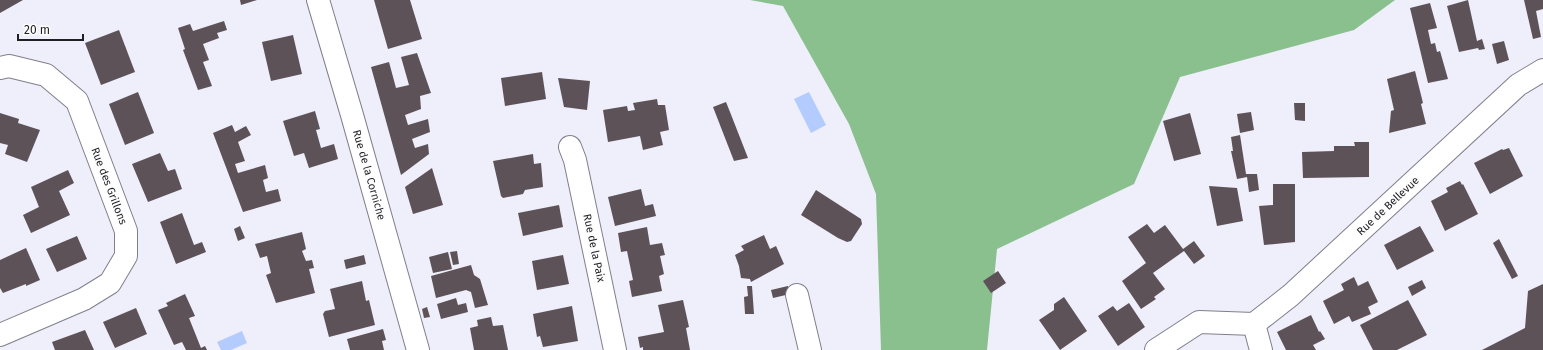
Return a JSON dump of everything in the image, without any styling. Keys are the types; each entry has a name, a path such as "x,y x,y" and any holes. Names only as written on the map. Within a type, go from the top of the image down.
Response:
{"street":[{"name":"Rue de la Corniche","path":"318,0 418,350"},
{"name":"Rue des Grillons","path":"0,68 9,66 46,75 77,101 126,232 126,256 110,283 84,299 0,335"},
{"name":"Rue de Bellevue","path":"1254,324 1291,295 1518,85 1543,70"},
{"name":"Rue de la Paix","path":"570,147 575,160 615,350"},
{"path":"797,295 810,350"},
{"path":"1156,350 1199,322 1254,324 1262,350"}],"green space":[{"path":"750,0 1395,0 1354,30 1180,77 1134,184 997,249 987,350 881,350 876,194 849,124 783,6"}],"water":[{"path":"809,92 826,125 811,133 794,99"},
{"path":"242,331 247,343 231,350 221,350 217,342"}],"building":[{"path":"0,0 23,0 0,13"},
{"path":"240,0 257,0 241,5"},
{"path":"374,0 410,0 422,39 388,49"},
{"path":"1468,0 1477,41 1482,39 1485,49 1479,50 1478,48 1459,52 1447,6"},
{"path":"1524,0 1543,0 1543,9 1536,11 1541,37 1533,39"},
{"path":"1430,3 1437,28 1428,30 1431,44 1435,43 1437,52 1440,51 1448,79 1428,83 1410,8"},
{"path":"224,21 227,30 217,33 219,38 203,44 209,60 203,62 212,86 198,90 183,50 185,49 178,28 190,24 193,31"},
{"path":"119,30 135,72 101,85 85,43"},
{"path":"293,35 302,74 271,81 262,42"},
{"path":"1504,41 1509,60 1497,64 1492,44"},
{"path":"417,53 431,93 420,96 421,109 405,115 408,125 428,119 430,132 412,139 415,148 428,144 429,154 401,175 371,67 389,62 396,88 409,85 401,57"},
{"path":"1415,71 1423,103 1421,104 1426,124 1389,133 1391,111 1394,110 1387,79"},
{"path":"542,72 546,99 505,106 501,78"},
{"path":"558,78 590,81 587,110 564,107"},
{"path":"138,92 154,133 125,145 109,104"},
{"path":"657,99 658,105 665,105 669,130 660,132 663,145 643,150 640,136 608,142 603,110 627,106 628,111 635,110 633,103"},
{"path":"726,102 748,158 734,161 713,107"},
{"path":"1294,103 1305,103 1305,121 1295,120"},
{"path":"315,111 320,129 316,130 321,148 334,144 338,159 309,168 304,153 294,156 283,121"},
{"path":"1251,112 1254,130 1240,133 1237,114"},
{"path":"0,113 19,119 18,123 40,130 27,162 5,154 8,145 0,143"},
{"path":"1190,113 1201,154 1174,161 1163,121"},
{"path":"232,125 235,132 246,126 251,135 238,142 245,161 235,164 238,173 265,165 268,178 263,180 266,192 278,189 281,201 243,212 213,133"},
{"path":"1240,135 1246,174 1257,174 1259,190 1249,192 1247,177 1237,179 1231,151 1233,151 1231,137"},
{"path":"1354,142 1369,142 1369,177 1303,178 1302,152 1334,151 1334,146 1355,146"},
{"path":"1509,148 1523,176 1490,194 1474,163 1502,149"},
{"path":"160,153 168,171 175,169 182,189 148,202 132,164"},
{"path":"533,154 534,164 541,163 543,187 525,190 523,194 503,198 501,196 493,161"},
{"path":"432,168 443,205 413,214 405,187"},
{"path":"68,170 74,183 59,191 70,215 31,233 23,215 39,207 31,187"},
{"path":"1460,181 1478,214 1445,231 1431,201 1448,192 1446,188"},
{"path":"1273,184 1295,184 1295,242 1264,245 1259,206 1273,205"},
{"path":"1209,186 1237,188 1243,221 1217,226"},
{"path":"641,189 645,206 653,204 656,216 615,226 608,197"},
{"path":"816,190 861,219 862,224 851,241 847,242 838,238 801,215"},
{"path":"559,205 563,227 523,236 518,213"},
{"path":"182,213 194,245 202,242 206,252 176,264 160,222"},
{"path":"1147,224 1154,233 1165,225 1183,249 1194,241 1205,256 1194,264 1184,251 1153,273 1165,289 1154,297 1156,299 1141,309 1122,281 1146,263 1128,237"},
{"path":"240,226 245,238 238,241 234,229"},
{"path":"1420,226 1434,251 1397,270 1384,245"},
{"path":"647,227 650,245 662,243 665,255 660,256 664,274 659,276 662,291 632,297 629,281 633,280 627,251 621,252 618,233"},
{"path":"302,232 306,249 302,251 306,261 312,260 314,268 309,269 315,293 276,303 266,275 271,273 267,256 260,258 255,244"},
{"path":"764,235 770,249 776,246 784,264 751,282 750,279 741,278 735,255 744,250 741,246"},
{"path":"77,236 87,259 57,272 46,249"},
{"path":"1499,239 1518,276 1512,279 1493,243"},
{"path":"26,248 40,280 3,293 0,288 0,260"},
{"path":"457,251 459,264 453,265 450,252"},
{"path":"448,252 452,269 433,273 429,257"},
{"path":"364,255 366,264 346,269 344,260"},
{"path":"563,255 569,284 537,290 532,261"},
{"path":"471,265 474,275 480,279 488,305 475,308 471,292 466,290 436,298 431,276"},
{"path":"998,271 1006,283 991,293 983,281"},
{"path":"1354,277 1358,286 1368,281 1378,302 1368,307 1371,314 1352,322 1349,316 1334,324 1323,301 1344,290 1341,284"},
{"path":"1422,280 1426,288 1412,296 1408,287"},
{"path":"362,281 366,301 369,300 375,325 329,337 323,314 325,311 335,309 330,289"},
{"path":"1543,284 1543,350 1482,350 1525,328 1528,291"},
{"path":"747,286 752,286 754,314 745,314 744,297 748,296"},
{"path":"788,286 790,294 773,298 771,290"},
{"path":"185,294 195,316 189,318 201,348 205,346 207,350 186,350 182,342 174,345 158,310 168,306 166,303"},
{"path":"1064,297 1087,331 1060,350 1039,320 1054,310 1054,304"},
{"path":"456,298 458,305 466,303 468,312 441,319 437,304"},
{"path":"683,300 689,327 686,328 690,350 643,350 643,347 640,348 638,337 664,332 658,305"},
{"path":"1408,300 1427,335 1397,350 1373,350 1360,325"},
{"path":"1129,303 1145,327 1118,346 1098,316 1113,306 1117,311"},
{"path":"572,306 578,341 543,347 540,336 537,337 533,314"},
{"path":"427,307 430,317 424,318 422,309"},
{"path":"136,308 147,334 115,348 103,322"},
{"path":"1311,315 1319,332 1320,331 1325,339 1313,345 1316,350 1286,350 1277,332"},
{"path":"491,317 493,326 503,325 508,350 474,350 470,328 478,326 477,320"},
{"path":"383,329 386,340 382,341 384,350 350,350 347,339"},
{"path":"85,330 94,350 55,350 52,342"}]}
